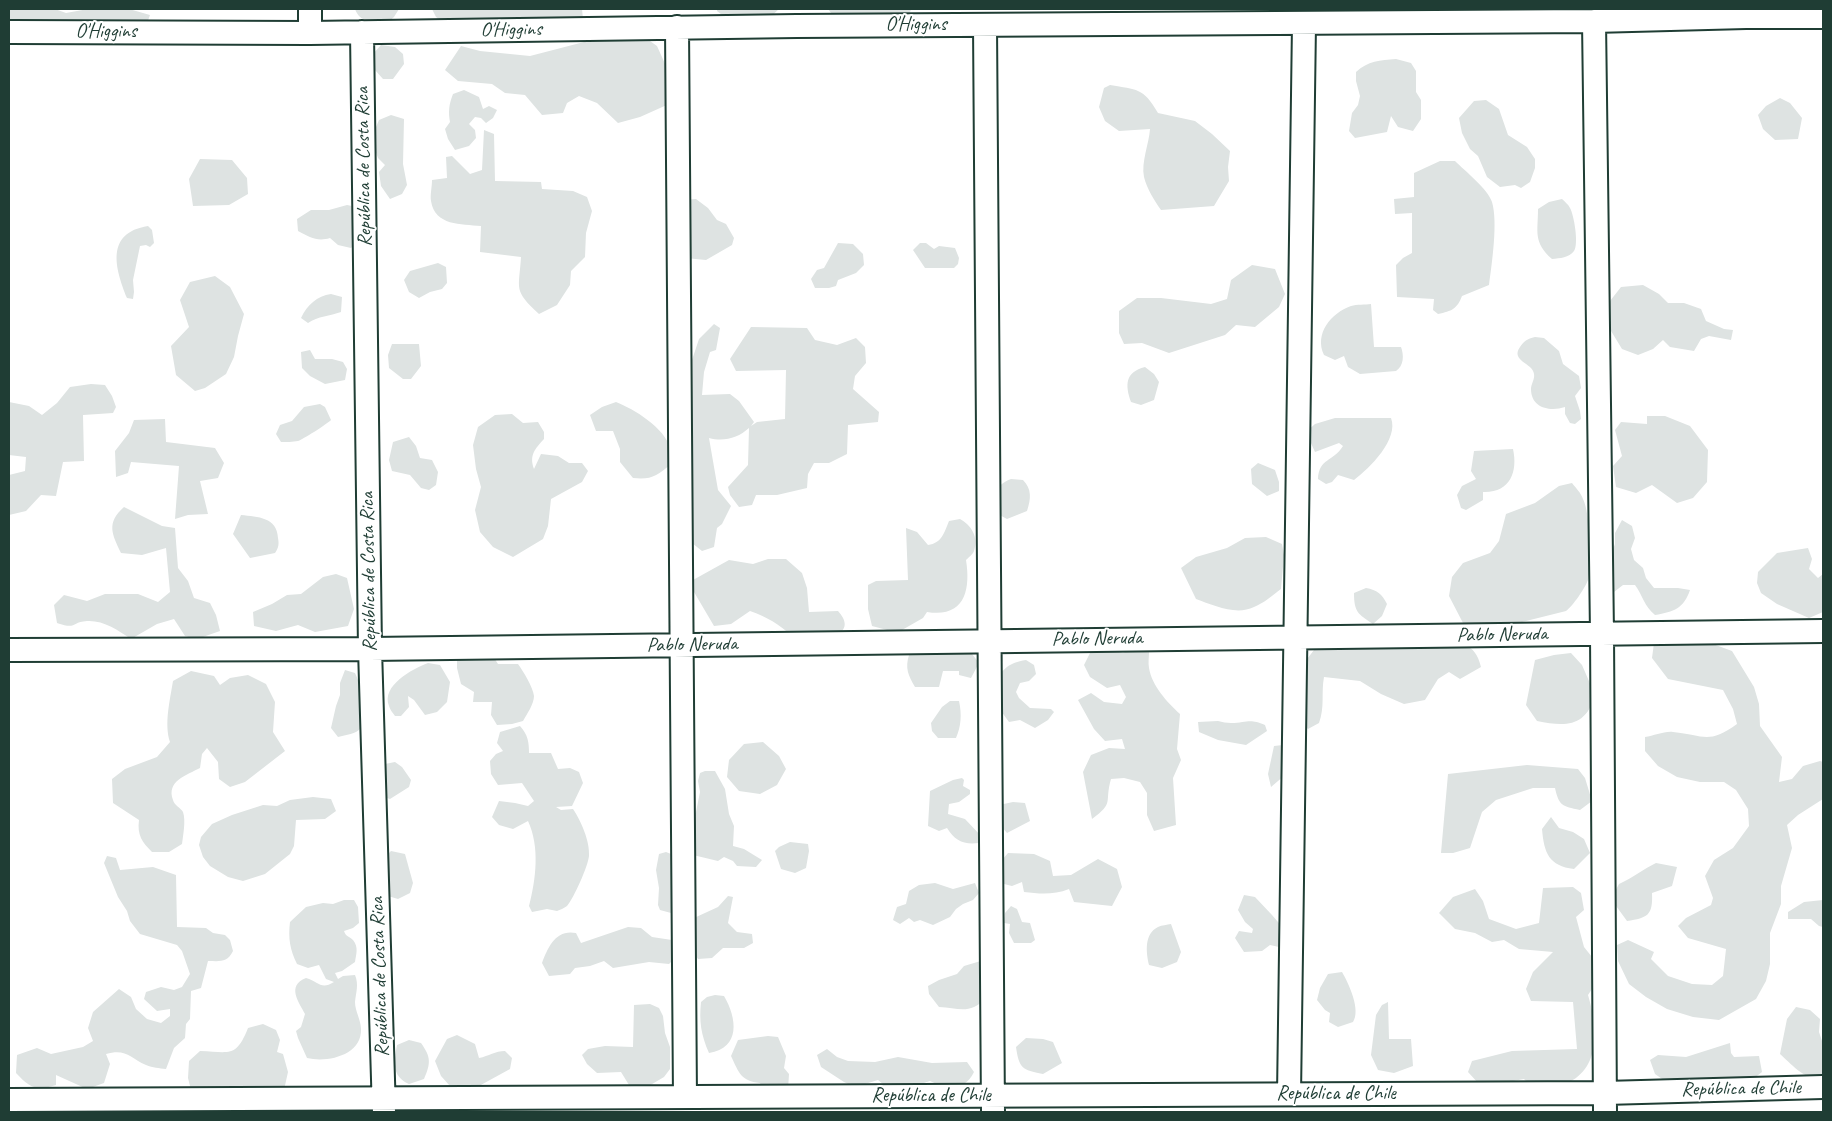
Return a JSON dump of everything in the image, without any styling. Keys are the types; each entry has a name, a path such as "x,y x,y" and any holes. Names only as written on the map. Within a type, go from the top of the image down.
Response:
{"street":[{"path":"310,9 310,33"},
{"name":"O'Higgins","path":"9,32 310,33 677,27 796,17 985,25 1304,24 1338,16 1594,22 1746,13 1823,17"},
{"path":"1594,22 1602,634 1605,1102"},
{"path":"1289,1094 1304,24"},
{"path":"985,25 993,1104"},
{"path":"677,27 680,645 685,1097"},
{"name":"República de Costa Rica","path":"362,32 370,649 384,1105"},
{"name":"Pablo Neruda","path":"9,650 370,649 1823,631"},
{"name":"República de Chile","path":"9,1100 384,1105 685,1097 993,1104 1289,1094 1605,1102 1823,1087"}],"shaded area":[{"path":"9,9 55,9 66,13 88,9 129,9 150,15 146,26 9,30"},
{"path":"355,9 399,9 386,24 364,19 357,14"},
{"path":"432,9 582,9 583,19 551,23 545,17 535,21 444,22 436,17"},
{"path":"717,9 779,9 768,19 730,21"},
{"path":"828,9 911,9 907,22 835,18"},
{"path":"643,36 657,46 670,75 669,104 640,117 618,123 597,103 579,96 567,103 563,113 542,115 525,95 505,93 492,84 458,81 445,70 461,46 480,51 530,56 584,42"},
{"path":"381,45 395,47 403,54 404,64 393,79 383,79 375,70 372,55"},
{"path":"1396,59 1411,63 1416,71 1416,92 1421,100 1421,119 1413,131 1398,127 1391,116 1387,132 1355,138 1349,131 1352,113 1358,105 1360,96 1356,72 1365,65 1374,62"},
{"path":"1110,85 1138,91 1148,98 1158,113 1195,121 1230,151 1229,181 1214,206 1161,210 1147,186 1143,171 1150,129 1119,131 1105,121 1099,107 1104,88"},
{"path":"464,90 479,97 483,109 489,106 497,110 493,118 486,123 481,118 475,117 469,124 475,130 476,138 469,146 455,150 448,139 445,129 450,122 449,108 453,94"},
{"path":"1780,98 1790,103 1802,118 1798,139 1775,140 1763,129 1758,115 1766,106"},
{"path":"1486,100 1499,109 1508,135 1527,147 1535,159 1535,168 1530,182 1521,188 1515,185 1500,187 1487,177 1478,156 1470,149 1462,133 1459,118 1474,101"},
{"path":"391,115 404,119 403,164 407,185 402,194 390,199 381,186 379,172 385,165 378,158 371,139 379,120"},
{"path":"484,130 494,134 495,181 541,182 542,189 573,191 587,197 592,211 586,233 585,257 571,271 570,285 557,305 539,314 521,294 519,283 521,257 480,252 481,226 450,222 443,219 433,209 431,201 432,180 447,178 446,157 452,156 470,174 482,170"},
{"path":"200,159 232,160 247,178 248,194 229,205 193,206 189,179"},
{"path":"1440,161 1455,161 1476,180 1490,197 1494,210 1494,231 1489,285 1462,296 1453,309 1438,314 1433,310 1434,299 1397,297 1396,265 1412,253 1412,213 1395,214 1394,199 1414,197 1414,173"},
{"path":"696,199 708,208 717,220 726,224 734,238 732,245 706,260 685,258 682,200"},
{"path":"1562,199 1572,212 1576,236 1575,247 1570,255 1552,259 1539,242 1537,230 1538,209 1549,202"},
{"path":"347,205 362,208 363,238 351,248 338,245 330,238 317,239 298,231 297,219 311,210 329,210"},
{"path":"148,226 152,230 154,243 150,247 146,245 140,246 133,280 133,299 127,298 117,264 119,244 125,236 134,230"},
{"path":"838,243 853,244 863,254 864,265 856,273 838,280 836,286 815,288 811,279 817,270 824,268"},
{"path":"920,243 926,243 934,249 939,246 955,248 959,258 958,264 954,268 925,268 913,250"},
{"path":"438,263 446,267 447,283 442,289 430,292 419,298 409,292 404,280 410,271"},
{"path":"1252,265 1275,269 1285,294 1279,307 1255,327 1236,325 1225,335 1169,353 1142,343 1124,344 1119,333 1119,311 1137,298 1161,298 1211,304 1227,299 1231,280"},
{"path":"215,276 230,287 244,314 234,357 226,374 205,388 195,391 176,375 171,346 189,327 180,300 190,282"},
{"path":"1643,285 1659,294 1668,303 1684,303 1701,309 1706,321 1724,329 1733,330 1731,340 1709,336 1701,339 1694,351 1670,347 1663,340 1653,349 1638,355 1622,349 1608,326 1610,301 1621,287"},
{"path":"331,294 342,297 341,312 320,317 308,323 301,318 313,302"},
{"path":"1371,304 1374,347 1401,347 1403,360 1401,366 1396,371 1360,374 1348,367 1344,356 1335,360 1324,355 1321,347 1323,332 1331,319 1351,306"},
{"path":"714,324 720,328 716,350 710,352 704,372 702,395 730,394 739,401 754,422 751,426 757,422 785,419 786,370 736,371 730,359 751,327 807,328 815,340 837,345 856,338 865,347 866,363 855,376 853,389 879,412 878,422 848,425 847,454 829,463 814,463 808,474 807,488 777,495 756,495 752,505 739,507 730,495 728,487 748,465 749,428 730,438 720,440 709,438 718,490 731,506 722,524 717,528 714,547 702,551 692,543 680,384 692,360 699,339"},
{"path":"1535,337 1544,338 1559,351 1563,364 1579,376 1581,388 1575,396 1581,419 1575,424 1570,423 1565,414 1565,407 1548,409 1534,401 1531,387 1534,378 1533,370 1520,359 1518,352 1524,342"},
{"path":"392,344 419,344 421,366 411,379 403,379 389,368 388,355"},
{"path":"310,350 315,359 332,359 343,362 347,369 345,380 325,384 310,376 302,368 301,352"},
{"path":"1145,367 1154,374 1159,382 1154,400 1141,405 1131,402 1128,380 1134,372"},
{"path":"91,384 105,385 116,407 113,413 83,415 84,461 63,462 56,496 41,495 26,511 9,515 9,475 25,471 26,457 9,455 9,402 29,406 42,415 57,403 70,387"},
{"path":"616,402 648,420 662,433 667,441 671,464 658,474 649,478 633,478 620,462 620,449 613,431 596,431 590,415 602,407"},
{"path":"320,404 325,407 331,420 298,441 281,442 276,434 280,425 292,421 304,407"},
{"path":"512,414 523,423 538,422 544,432 544,439 533,456 534,469 541,454 558,456 569,463 582,463 588,471 582,482 551,499 548,526 543,539 513,557 493,547 480,532 475,510 481,487 476,469 473,445 478,427 495,415"},
{"path":"1647,416 1665,416 1690,426 1708,450 1707,482 1693,498 1677,503 1652,485 1636,493 1616,487 1613,466 1622,456 1615,430 1621,422 1647,424"},
{"path":"1335,418 1391,418 1391,435 1382,452 1361,475 1354,480 1338,475 1332,482 1326,484 1318,479 1321,467 1343,446 1339,443 1315,452 1306,432 1315,424"},
{"path":"165,419 166,442 215,448 224,463 218,478 200,481 208,514 188,515 175,519 179,466 131,462 128,473 116,477 115,451 129,433 134,420"},
{"path":"409,437 416,446 420,458 432,460 438,472 436,485 429,490 421,488 410,475 392,471 389,460 393,442"},
{"path":"1513,449 1513,473 1506,485 1500,489 1483,492 1483,500 1466,510 1461,508 1457,495 1462,486 1476,479 1471,471 1474,451"},
{"path":"1258,463 1275,470 1279,482 1279,491 1267,496 1252,484 1251,469"},
{"path":"1011,479 1023,480 1026,483 1030,498 1027,511 1007,519 996,513 996,496 998,488"},
{"path":"1572,483 1581,495 1585,506 1589,527 1590,552 1588,580 1569,609 1510,625 1463,623 1449,596 1452,577 1463,563 1490,553 1499,541 1506,514 1535,503 1559,486"},
{"path":"124,507 162,526 175,528 178,568 188,581 194,598 210,603 216,615 220,631 197,639 185,636 174,619 157,624 131,639 116,629 99,622 87,621 71,626 57,623 54,605 64,595 87,601 105,594 138,594 158,602 170,592 166,548 142,555 121,553 112,529 115,518"},
{"path":"241,515 266,519 274,526 279,542 275,553 250,558 233,534"},
{"path":"960,519 971,528 975,536 973,552 966,560 966,592 962,600 949,611 940,613 927,612 923,618 902,630 891,631 872,626 868,609 868,585 876,581 908,580 906,528 917,532 928,545 939,540 949,521"},
{"path":"1622,520 1632,526 1635,538 1631,549 1634,560 1643,568 1646,578 1654,588 1690,590 1685,601 1673,611 1655,615 1651,612 1635,585 1623,585 1614,592 1610,567 1611,555 1615,544 1615,533"},
{"path":"1266,537 1282,544 1284,555 1281,589 1258,605 1240,610 1217,607 1196,599 1181,568 1196,557 1227,548 1245,538"},
{"path":"1808,548 1812,559 1809,569 1818,578 1823,574 1823,612 1809,618 1777,604 1761,593 1757,583 1758,572 1777,553"},
{"path":"768,559 786,559 802,573 807,588 809,612 838,611 845,624 841,632 838,634 812,631 792,636 772,621 750,611 731,624 714,626 694,592 693,580 729,560 753,564"},
{"path":"336,574 347,578 354,609 348,626 315,632 298,625 276,631 254,626 253,612 287,595 301,594 323,577"},
{"path":"1366,588 1379,593 1387,604 1382,616 1373,624 1360,615 1355,604 1354,593"},
{"path":"1438,642 1460,644 1471,648 1475,652 1481,667 1460,679 1449,672 1438,679 1425,700 1404,704 1381,694 1360,681 1324,677 1322,711 1319,723 1308,729 1300,721 1306,704 1300,685 1304,663 1314,650 1404,648"},
{"path":"1654,643 1713,644 1732,651 1754,687 1759,704 1760,726 1782,757 1779,782 1792,779 1803,766 1820,761 1823,762 1823,799 1798,815 1787,825 1792,848 1781,886 1781,904 1770,933 1770,964 1766,981 1756,999 1719,1020 1693,1017 1667,1009 1646,997 1629,984 1618,961 1617,945 1628,940 1654,952 1651,959 1668,976 1692,984 1712,985 1723,976 1726,949 1688,938 1678,926 1686,918 1711,905 1713,898 1705,876 1714,860 1733,848 1749,826 1748,809 1736,790 1724,782 1700,782 1677,777 1658,766 1645,751 1645,737 1670,732 1712,737 1737,724 1733,709 1723,690 1668,679 1652,658"},
{"path":"1138,646 1149,652 1149,666 1153,681 1165,699 1180,714 1177,749 1181,760 1173,778 1176,825 1154,831 1147,815 1147,793 1140,782 1124,778 1111,779 1108,802 1104,809 1092,819 1083,772 1091,755 1109,748 1125,749 1122,739 1105,741 1094,729 1078,700 1091,693 1104,702 1122,704 1126,697 1120,685 1107,688 1090,677 1084,665 1090,653 1109,650 1123,653"},
{"path":"969,650 979,663 971,678 959,675 959,671 943,671 939,687 915,687 908,671 909,655 920,652"},
{"path":"491,653 498,664 518,664 530,684 534,699 523,721 497,725 491,715 492,702 473,702 474,692 461,684 457,668 457,655"},
{"path":"1571,653 1582,665 1595,695 1591,706 1580,719 1574,722 1557,724 1537,721 1526,705 1535,660"},
{"path":"1026,660 1034,665 1036,674 1029,681 1020,683 1016,692 1019,698 1030,708 1051,709 1054,712 1048,720 1035,728 1020,720 1009,722 1001,711 994,683 1007,667"},
{"path":"428,663 440,665 450,682 447,702 437,712 425,715 414,700 408,696 409,707 401,716 395,716 389,706 389,692 400,679 414,669"},
{"path":"345,670 355,673 362,693 364,716 359,730 338,737 331,728 340,695 340,683"},
{"path":"191,671 214,676 220,685 230,678 248,675 266,684 275,702 273,732 285,751 245,782 230,787 219,779 218,762 207,748 202,754 200,768 184,776 172,788 174,802 183,812 184,816 182,844 169,852 152,852 141,838 139,820 113,803 112,779 125,769 157,757 170,742 168,720 173,681"},
{"path":"950,701 959,701 961,716 958,734 956,738 938,738 932,731 931,723 942,707"},
{"path":"1218,721 1231,723 1255,722 1265,725 1267,731 1246,745 1218,740 1199,732 1198,722"},
{"path":"520,726 525,732 529,753 551,753 558,769 570,768 579,772 583,783 572,806 556,807 561,810 573,809 584,831 589,850 588,861 577,889 567,906 557,911 547,909 532,912 529,906 536,863 534,841 528,821 513,829 499,825 492,817 499,801 528,806 534,801 522,783 498,785 491,774 490,761 496,754 503,751 497,743 500,732"},
{"path":"763,742 779,756 786,769 777,785 760,794 739,791 727,777 729,760 744,744"},
{"path":"1283,745 1285,775 1271,787 1268,774 1274,746"},
{"path":"395,762 402,767 411,780 409,787 390,799 384,797 380,772 385,764"},
{"path":"1527,765 1578,769 1585,778 1592,801 1580,810 1569,807 1560,802 1555,788 1533,788 1496,800 1482,812 1470,848 1453,853 1441,853 1448,774"},
{"path":"715,771 725,789 729,814 734,826 733,846 744,849 762,860 756,867 737,866 733,861 724,857 718,861 693,855 689,825 696,812 700,792 698,781 700,773"},
{"path":"962,778 964,780 963,786 970,790 970,794 959,802 949,804 948,814 965,819 983,838 979,843 964,843 953,836 947,828 939,831 928,826 930,791 953,780"},
{"path":"313,797 331,799 336,811 325,819 296,820 294,846 290,854 265,874 243,881 228,877 210,866 203,857 199,845 201,837 212,824 263,805 277,806 290,800"},
{"path":"1013,802 1025,803 1030,821 1007,833 995,819 999,805"},
{"path":"1551,817 1559,828 1573,832 1584,839 1590,853 1574,869 1559,865 1549,857 1546,851 1542,829"},
{"path":"790,842 808,844 809,851 806,868 795,873 781,869 775,851"},
{"path":"391,851 405,854 413,883 410,893 398,899 388,896 384,858"},
{"path":"666,852 676,856 677,910 671,913 660,910 658,905 659,888 656,870 659,854"},
{"path":"1008,853 1034,854 1050,861 1053,876 1071,875 1098,859 1117,869 1122,887 1112,906 1074,902 1069,889 1047,894 1024,892 1022,882 1012,886 1000,883 1002,860"},
{"path":"107,856 116,858 120,870 153,867 176,875 177,927 206,928 213,933 225,935 230,940 233,951 226,959 208,961 201,988 191,991 190,1019 186,1024 185,1038 174,1048 166,1069 149,1066 123,1053 113,1052 106,1054 110,1064 104,1083 87,1089 56,1075 56,1085 43,1088 34,1087 25,1082 16,1073 17,1055 37,1048 51,1054 83,1047 93,1041 88,1028 93,1012 119,989 131,997 136,1009 147,1019 161,1023 170,1016 170,1009 157,1011 144,999 146,992 161,987 174,990 182,987 190,974 182,951 177,945 140,934 130,921 104,863"},
{"path":"1656,863 1677,867 1672,886 1652,893 1648,914 1644,917 1627,921 1611,899 1619,884"},
{"path":"935,883 953,889 975,883 979,893 973,900 956,909 950,917 933,925 920,920 914,922 909,918 900,924 893,920 897,907 906,904 909,891 919,885"},
{"path":"1573,887 1581,893 1584,910 1576,917 1584,947 1592,957 1594,986 1588,995 1595,1036 1590,1061 1583,1072 1573,1080 1556,1087 1532,1087 1524,1079 1496,1084 1479,1084 1468,1072 1472,1061 1512,1051 1577,1049 1573,1002 1531,1001 1526,989 1533,972 1553,952 1519,949 1504,940 1492,942 1475,933 1455,929 1439,913 1453,897 1475,889 1483,901 1489,919 1516,929 1539,923 1543,888"},
{"path":"1244,895 1255,897 1272,915 1284,929 1287,941 1279,947 1270,945 1262,951 1244,952 1235,938 1239,931 1252,933 1253,929 1245,922 1238,910"},
{"path":"728,896 733,897 728,923 737,932 752,934 753,943 744,948 723,948 712,958 698,959 691,949 694,918 718,907"},
{"path":"344,900 354,900 358,907 359,923 353,928 344,931 353,940 357,948 355,962 342,971 335,973 338,979 343,976 355,975 357,985 355,1005 361,1026 360,1038 350,1051 342,1055 324,1059 307,1058 296,1031 301,1027 305,1014 297,999 295,990 300,981 306,978 320,985 334,982 326,979 319,965 308,968 297,964 290,944 290,922 306,907 323,903 333,904"},
{"path":"1823,900 1823,927 1811,919 1788,919 1788,912 1804,902"},
{"path":"1011,906 1017,909 1022,922 1030,923 1035,940 1031,943 1014,943 1009,933 1010,924 1004,923 1005,913"},
{"path":"1171,924 1181,952 1177,962 1162,968 1149,965 1147,944 1150,934 1158,927"},
{"path":"628,927 641,928 652,937 672,940 675,945 675,958 669,964 649,962 613,968 604,961 590,966 575,968 570,974 549,976 542,963 550,945 563,934 569,932 576,933 581,943"},
{"path":"984,960 986,998 975,1007 969,1009 939,1007 929,994 928,986 957,974 964,966"},
{"path":"1342,972 1351,990 1356,1011 1353,1022 1338,1027 1329,1022 1330,1013 1317,1000 1320,988 1328,974"},
{"path":"715,995 724,996 732,1013 733,1031 727,1045 709,1053 701,1028 701,1002 707,997"},
{"path":"1388,1002 1389,1039 1411,1039 1413,1066 1394,1073 1378,1070 1371,1055 1376,1015 1382,1005"},
{"path":"650,1004 659,1008 663,1016 665,1033 670,1047 670,1069 664,1077 647,1087 629,1085 621,1072 597,1073 587,1064 582,1055 588,1049 605,1046 633,1047 634,1005"},
{"path":"1796,1007 1810,1010 1820,1019 1819,1032 1823,1044 1823,1079 1811,1078 1805,1075 1780,1054 1787,1019"},
{"path":"263,1024 276,1030 280,1040 277,1052 283,1054 288,1072 284,1090 191,1090 188,1078 189,1061 200,1051 225,1052 235,1049 244,1038 248,1028"},
{"path":"457,1035 475,1044 479,1058 505,1051 512,1058 510,1069 479,1086 464,1090 450,1086 441,1076 435,1061 447,1039"},
{"path":"768,1036 778,1037 786,1056 784,1068 789,1074 788,1090 764,1093 760,1083 749,1080 741,1075 731,1056 738,1040"},
{"path":"1026,1038 1043,1039 1053,1042 1062,1063 1043,1074 1023,1067 1020,1064 1016,1047"},
{"path":"409,1040 421,1043 427,1052 429,1060 424,1079 409,1084 399,1077 395,1067 395,1057 397,1045"},
{"path":"1730,1043 1731,1053 1734,1057 1759,1056 1762,1072 1753,1079 1668,1083 1655,1074 1650,1060 1658,1055 1686,1057"},
{"path":"827,1049 837,1057 848,1061 875,1062 898,1057 932,1063 967,1062 974,1072 966,1083 955,1087 943,1086 930,1081 903,1090 897,1090 878,1080 855,1087 821,1067 817,1055"}]}
